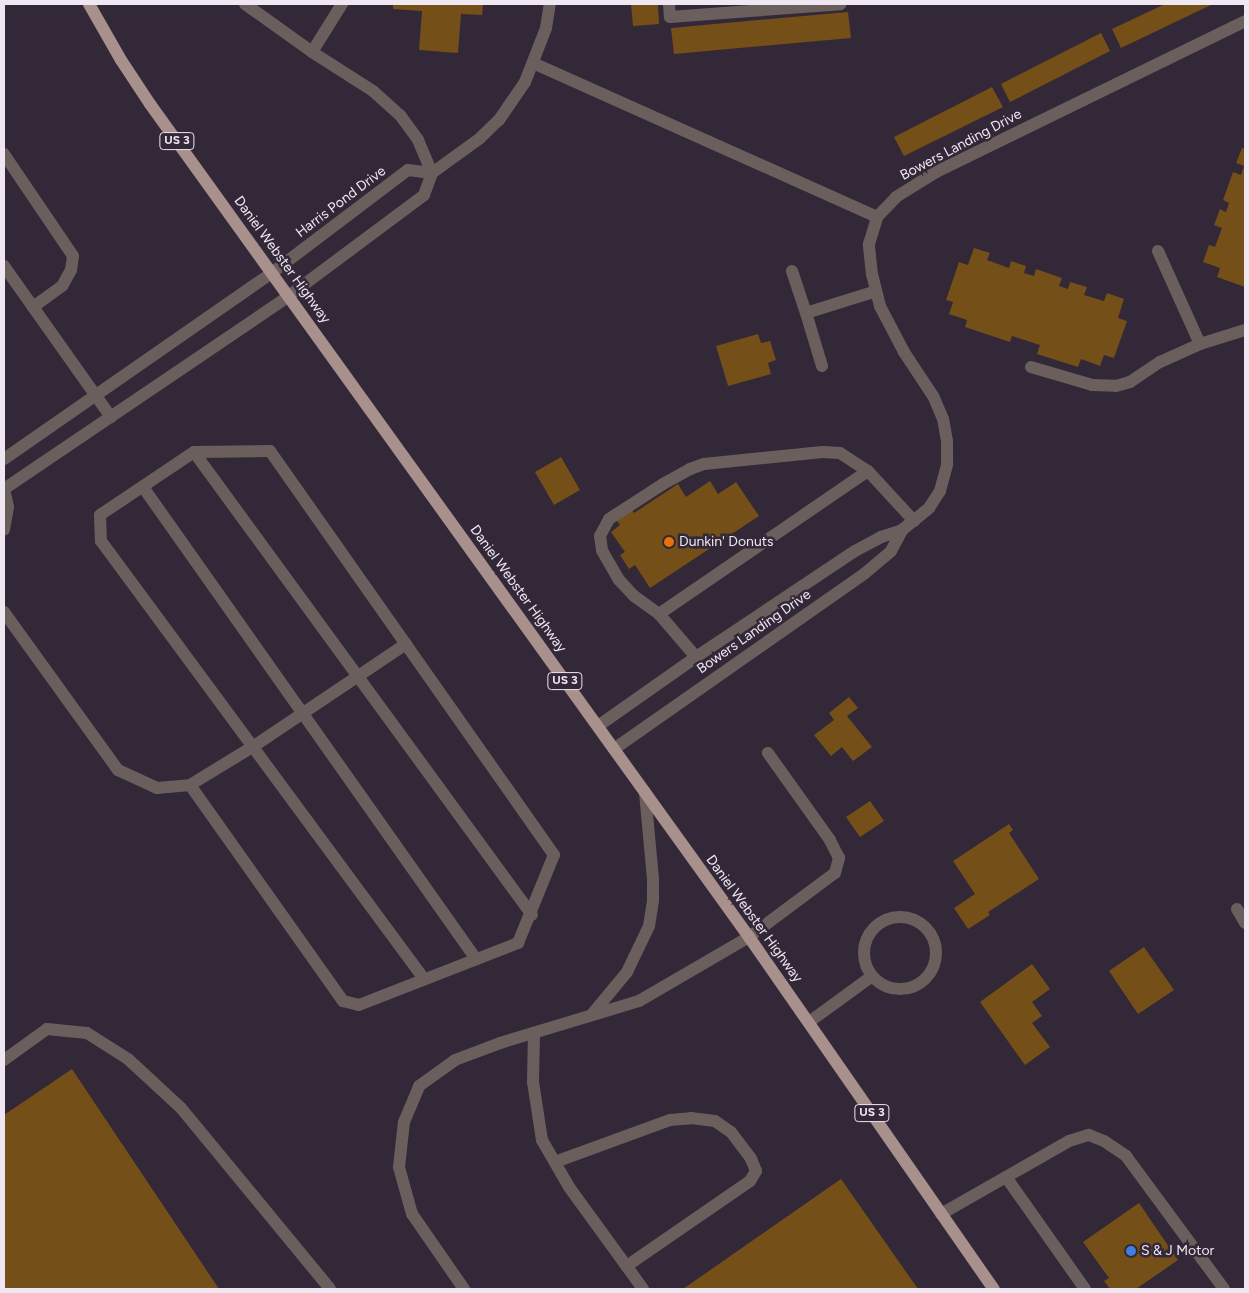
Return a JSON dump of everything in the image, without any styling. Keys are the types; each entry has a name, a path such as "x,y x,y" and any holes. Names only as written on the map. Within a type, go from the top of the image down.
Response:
{"main road":[{"name":"Daniel Webster Highway","path":"89,4 121,60 150,104 290,295 749,937 994,1289"}],"street":[{"path":"245,4 312,52 373,91 400,115 418,140 432,173"},
{"path":"312,52 342,4"},
{"path":"4,530 8,507 4,489 290,295 424,195 432,173 479,140 499,120 525,82 546,28 550,4"},
{"path":"669,4 670,17 841,4"},
{"name":"Bowers Landing Drive","path":"598,726 696,657 855,551 881,537 902,530 929,508 940,491 947,464 947,441 943,419 933,396 904,352 880,306 872,275 869,244 877,217 896,197 936,172 1245,21"},
{"path":"533,63 877,217"},
{"path":"4,154 73,256 71,270 62,286 33,307"},
{"name":"Harris Pond Drive","path":"4,459 273,272 408,170 432,173"},
{"path":"1158,251 1200,344"},
{"path":"4,266 111,417"},
{"path":"792,271 822,366"},
{"path":"806,313 876,291"},
{"path":"1031,367 1092,385 1116,386 1130,382 1160,362 1200,344 1245,330"},
{"path":"190,785 343,1001 359,1005 518,943 532,914 554,855 270,451 194,452 100,515 101,541 424,979"},
{"path":"194,452 532,914"},
{"path":"696,657 659,614 634,596 619,580 602,550 600,536 609,519 676,477 704,464 822,452 840,453 868,471 914,521"},
{"path":"659,614 868,471"},
{"path":"143,487 476,959"},
{"name":"Bowers Landing Drive","path":"614,749 864,574 890,551 902,530"},
{"path":"4,612 118,770 157,788 190,785 254,746 406,644"},
{"path":"464,1289 412,1214 399,1168 404,1122 419,1086 455,1060 500,1043 593,1013 639,1001 749,937 835,874 838,858 830,840 768,753"},
{"path":"593,1013 627,972 649,926 653,900 653,878 644,792"},
{"path":"1237,909 1245,923"},
{"path":"890,919 913,920 923,925 931,935 936,946 933,970 926,979 916,986 904,989 892,988 881,984 872,976 866,965 866,942 871,932 880,924 890,919"},
{"path":"809,1022 872,976"},
{"path":"4,1060 47,1030 87,1033 128,1059 181,1108 330,1289"},
{"path":"534,1033 533,1082 536,1114 542,1140 569,1188 643,1289"},
{"path":"555,1162 670,1120 692,1118 714,1121 730,1132 751,1160 756,1171 750,1180 627,1266"},
{"path":"942,1214 1069,1141 1089,1135 1104,1141 1126,1156 1224,1289"},
{"path":"1006,1177 1085,1289"}],"building":[{"path":"393,4 483,4 482,15 461,14 458,53 419,50 422,11 393,9"},
{"path":"631,4 658,4 659,24 633,26"},
{"path":"1165,4 1213,4 1121,48 1112,29"},
{"path":"848,12 851,38 674,54 671,28"},
{"path":"1101,33 1110,51 1010,102 1001,84"},
{"path":"992,87 1003,107 904,156 894,137"},
{"path":"1242,148 1245,149 1245,287 1217,277 1220,268 1203,262 1209,245 1215,247 1222,228 1214,225 1220,209 1226,212 1229,203 1223,200 1233,172 1241,175 1244,166 1236,163"},
{"path":"974,248 990,253 987,260 1009,268 1011,261 1026,266 1024,273 1034,276 1036,269 1062,278 1059,286 1068,289 1070,282 1087,287 1084,295 1104,301 1107,293 1124,299 1118,318 1127,321 1114,358 1104,355 1100,366 1081,359 1078,367 1037,354 1040,345 1012,336 1010,342 965,327 967,320 949,314 953,302 946,300 959,262 968,265"},
{"path":"758,334 761,343 770,341 776,360 768,363 771,374 728,386 716,346"},
{"path":"561,457 580,490 554,505 535,472"},
{"name":"Dunkin' Donuts","path":"710,481 718,494 736,482 759,516 650,588 635,565 629,569 620,555 625,552 611,532 620,525 611,512 626,502 634,513 678,484 686,497"},
{"path":"849,697 858,708 847,716 872,747 853,761 842,747 831,756 814,735 834,720 829,713"},
{"path":"870,801 884,821 860,837 846,817"},
{"path":"1009,824 1013,830 1009,833 1039,879 988,912 990,915 968,929 954,908 975,894 953,861"},
{"path":"1144,947 1174,990 1138,1014 1109,971"},
{"path":"1032,964 1050,989 1032,1002 1042,1016 1032,1023 1050,1047 1025,1065 980,1002"},
{"path":"72,1069 219,1289 4,1289 4,1115"},
{"path":"841,1179 918,1289 683,1289"},
{"name":"S & J Motor","path":"1139,1203 1178,1260 1136,1289 1110,1289 1104,1281 1109,1278 1083,1242"}],"place":[{"name":"Dunkin' Donuts","path":"669,542"},
{"name":"S & J Motor","path":"1131,1251"}]}
